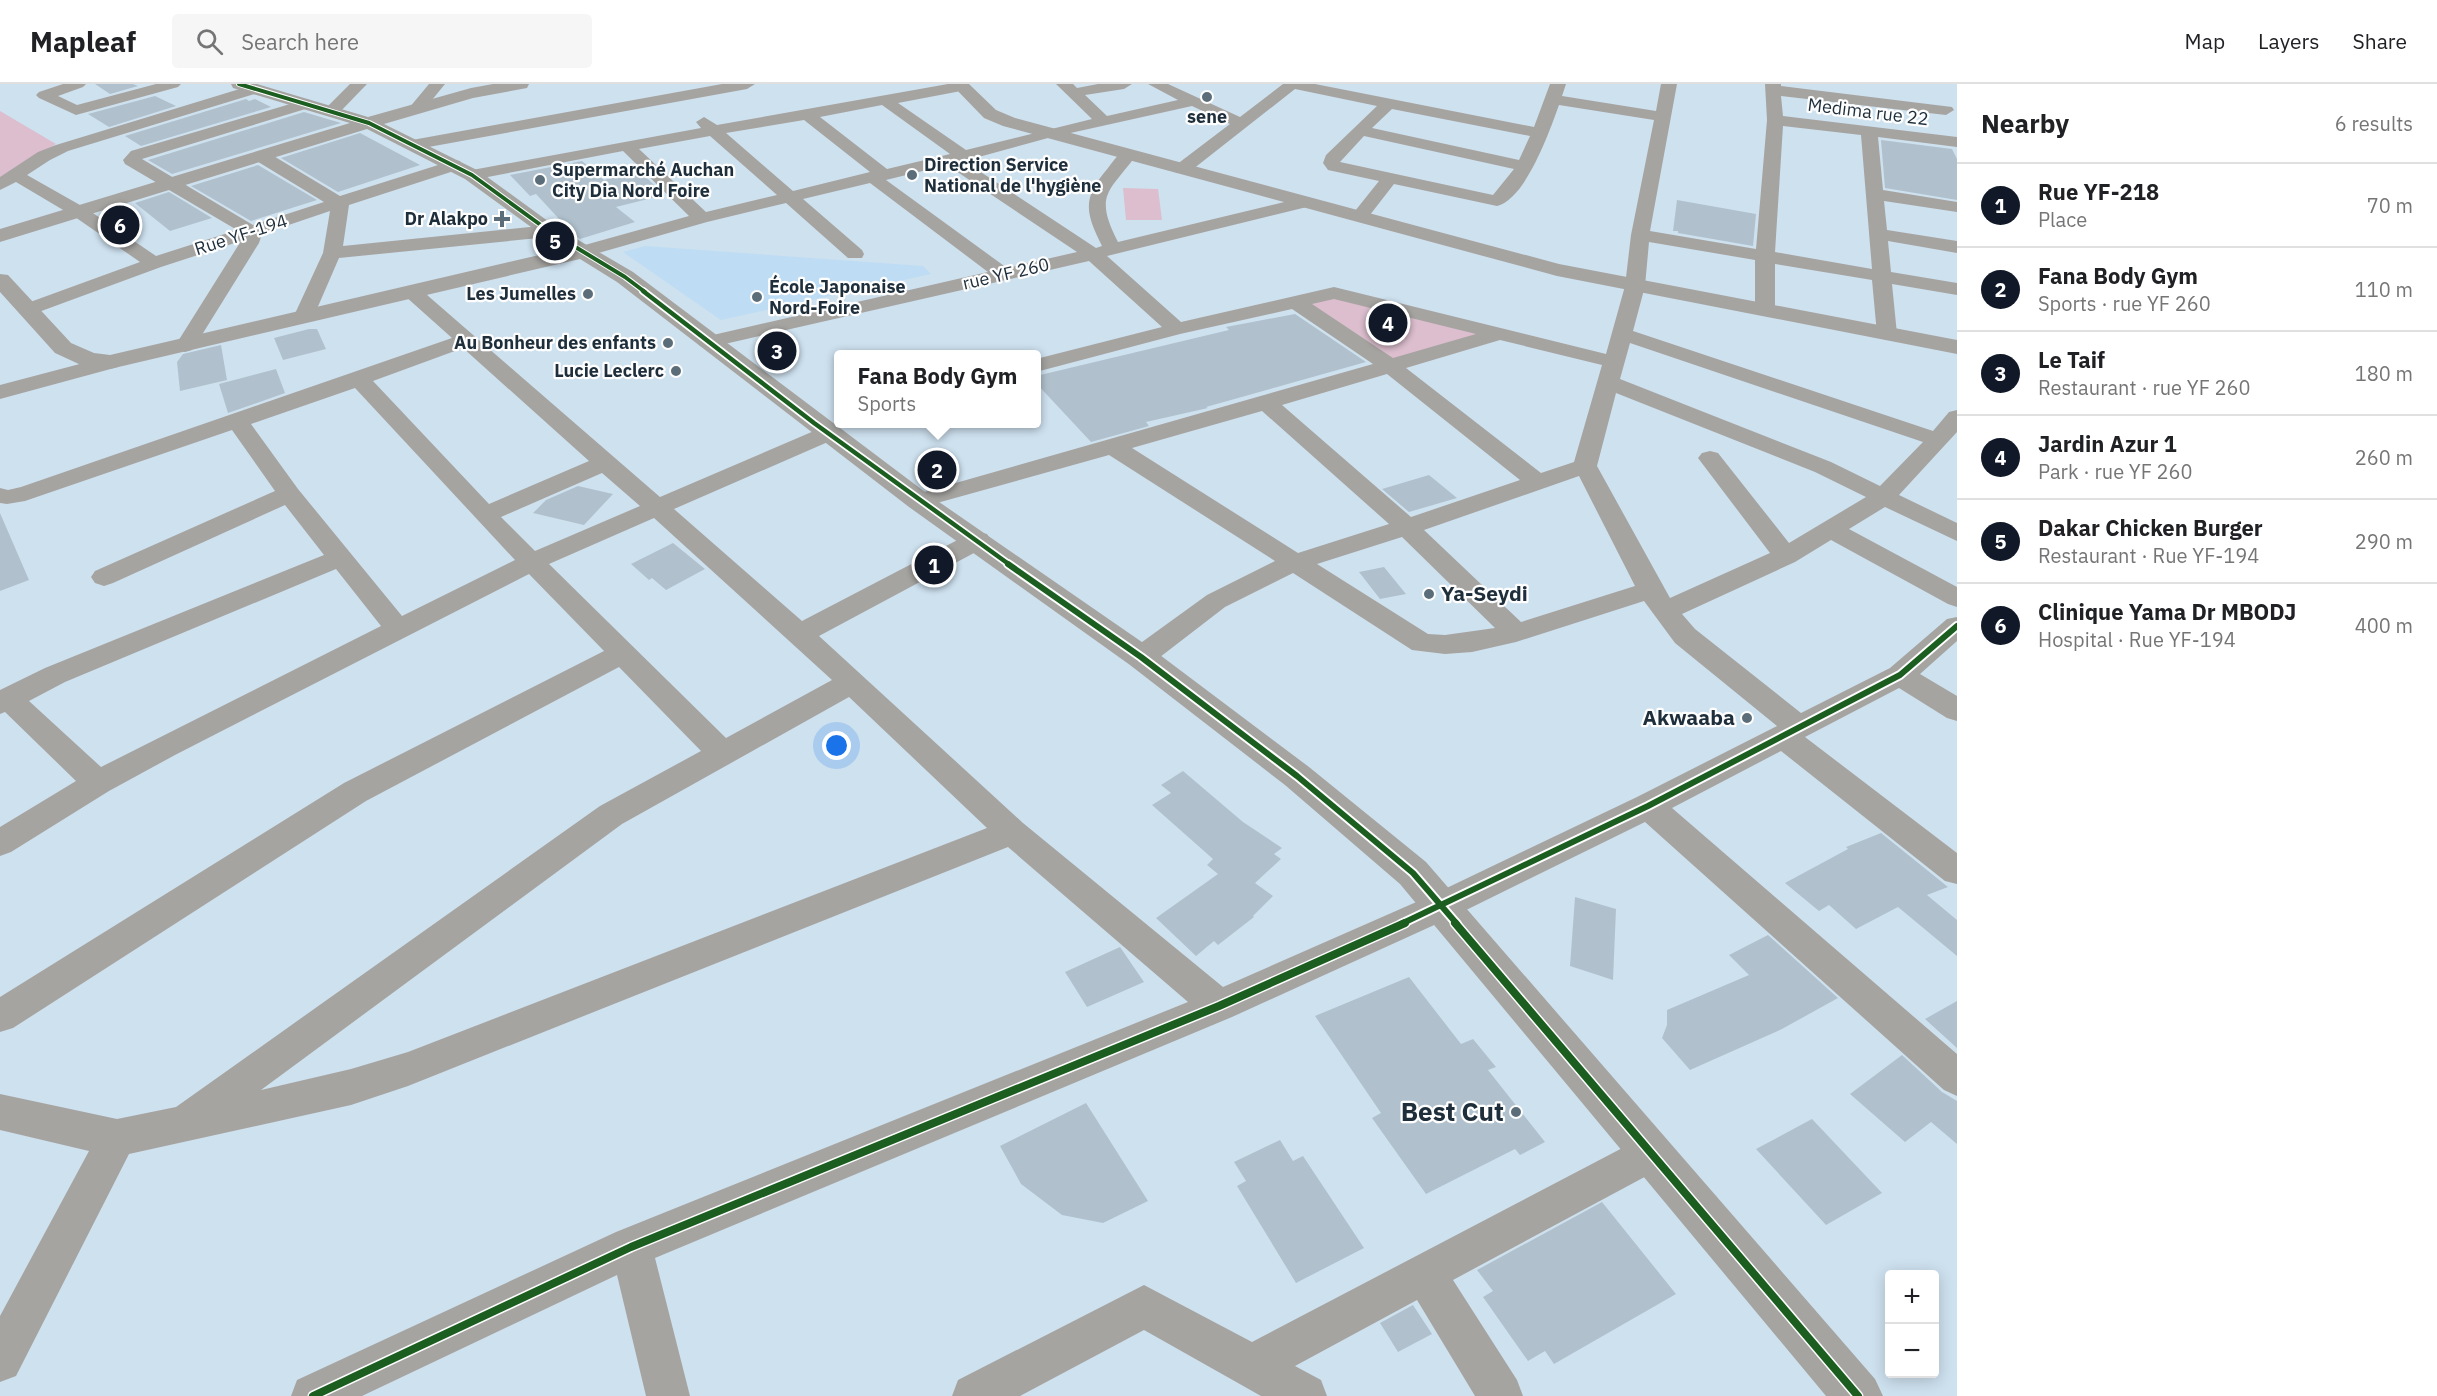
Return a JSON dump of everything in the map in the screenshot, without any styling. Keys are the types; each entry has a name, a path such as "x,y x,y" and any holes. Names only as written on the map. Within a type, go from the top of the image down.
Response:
{"street":[{"path":"78,84 44,95 76,110 173,84"},
{"path":"129,84 144,92"},
{"path":"288,98 303,84"},
{"path":"333,111 359,84"},
{"path":"417,108 437,84"},
{"path":"0,236 417,108 471,93 521,84"},
{"path":"657,84 714,130 855,254"},
{"path":"412,145 747,84"},
{"path":"1068,88 1124,84"},
{"path":"1156,84 1240,123"},
{"path":"1669,84 1640,235 1635,286 1585,466 1658,601 1685,636 1791,732 1957,871"},
{"path":"1765,310 1765,256 1775,120 1772,86 1946,103 1849,84"},
{"path":"8,180 55,151 199,105 245,85 369,123 463,170 549,231 625,277 707,342 827,425 919,501 978,540 1141,657 1297,776 1381,844 1413,873 1442,906 1858,1396"},
{"path":"960,85 990,114 1046,134 1557,270 1957,347"},
{"name":"Rue YF-194","path":"29,309 154,263 339,203 463,170 886,101 960,85"},
{"path":"1264,87 1288,88 1389,103 1539,133"},
{"path":"1068,88 1103,122"},
{"path":"1182,169 1288,88"},
{"path":"1389,103 1332,159 1331,163 1334,166 1497,201 1503,197 1524,166 1556,92 1663,117"},
{"path":"886,101 956,158 1093,254 1177,329"},
{"path":"0,392 110,362 581,252 702,218 956,158 1046,134 1191,102"},
{"path":"185,346 250,243 253,232 130,160 137,155 235,124 308,104"},
{"path":"199,105 235,124"},
{"path":"807,114 878,176 1003,274"},
{"name":"Medima rue 22","path":"1775,120 1956,143"},
{"path":"119,130 154,150"},
{"path":"1362,131 1524,166"},
{"path":"1869,132 1880,234 1881,276 1887,334"},
{"path":"626,145 702,218"},
{"path":"1112,248 1095,207 1098,189 1128,154"},
{"path":"261,156 339,203 340,211 332,254 303,318"},
{"path":"1360,216 1390,178"},
{"path":"8,180 81,213 154,263"},
{"path":"1874,194 1957,207"},
{"name":"rue YF 260","path":"707,342 1093,254 1305,202"},
{"path":"332,254 549,231"},
{"path":"1880,234 1957,247"},
{"path":"1640,235 1957,290"},
{"path":"0,280 63,348 90,360 110,362"},
{"path":"411,292 800,634 1012,832 1219,1006"},
{"path":"1041,365 1328,293 1343,293 1498,334 1611,372 1823,467 1957,533"},
{"path":"1296,302 1390,366 1537,482"},
{"path":"1622,333 1938,440"},
{"path":"919,501 1266,403 1498,334"},
{"path":"0,495 25,494 237,422 466,340"},
{"path":"359,379 485,514 723,754"},
{"path":"1266,403 1407,527 1516,633"},
{"path":"1112,446 1422,643 1436,646 1516,633 1658,601 1786,556 1882,498 1957,417"},
{"path":"237,422 289,494 398,629"},
{"path":"0,843 98,783 164,747 532,562 655,507 827,425"},
{"path":"1710,458 1786,556"},
{"path":"485,514 604,463"},
{"path":"1141,657 1216,601 1262,576 1296,562 1585,466"},
{"path":"104,577 289,494"},
{"path":"1830,529 1957,598"},
{"path":"800,634 978,540"},
{"path":"98,783 4,700 55,675 340,558"},
{"path":"314,1396 631,1247 1219,1006 1442,906 1648,806 1900,675 1957,626"},
{"path":"0,1016 356,792 623,653"},
{"path":"1900,675 1957,710"},
{"path":"179,1126 611,815 852,682"},
{"path":"1648,806 1957,1078"},
{"path":"0,1112 117,1138 351,1087 408,1069 1012,832"},
{"path":"0,1360 117,1138"},
{"path":"974,1396 1144,1306 1272,1385 1424,1273 1651,1152"},
{"path":"631,1247 668,1396"},
{"path":"1424,1273 1501,1396"}],"shaded area":[{"path":"0,111 56,144 0,181"},
{"path":"1123,188 1158,189 1162,220 1126,220"},
{"name":"École Japonaise Nord-Foire","path":"645,246 923,266 931,274 721,320 623,252"},
{"path":"1336,296 1482,334 1390,360 1306,303"}],"building":[{"path":"95,84 133,84 138,86 110,94"},
{"path":"155,96 176,106 109,127 88,114"},
{"path":"246,99 249,101 255,99 271,107 141,146 125,136"},
{"path":"304,112 341,123 172,174 148,160"},
{"path":"360,133 420,165 338,192 281,158"},
{"path":"1881,140 1952,149 1957,159 1957,200 1885,188"},
{"path":"582,161 604,180 640,171 664,195 616,207 635,222 580,239 536,194 530,196 510,175"},
{"path":"258,165 317,200 251,221 191,186"},
{"path":"169,192 212,218 170,231 135,203"},
{"path":"1677,200 1756,214 1753,246 1673,231"},
{"path":"1295,314 1366,362 1206,407 1208,408 1146,422 1149,426 1091,442 1041,388 1041,375 1229,330 1226,327"},
{"path":"317,329 326,349 283,360 274,338"},
{"path":"221,345 227,380 180,391 177,362 183,354"},
{"path":"276,369 285,393 228,413 219,384"},
{"path":"1429,475 1457,498 1409,512 1382,489"},
{"path":"578,486 613,494 584,525 533,513 546,500"},
{"path":"0,513 29,580 0,591"},
{"path":"673,543 705,569 666,590 652,578 649,580 631,564"},
{"path":"1384,567 1406,594 1380,599 1359,572"},
{"path":"1183,771 1243,822 1282,848 1274,854 1281,859 1255,883 1273,896 1254,917 1218,945 1214,941 1196,956 1156,918 1218,874 1207,865 1213,859 1152,805 1171,793 1161,785"},
{"path":"1881,833 1948,887 1927,895 1957,920 1957,956 1898,907 1856,929 1829,905 1819,911 1785,883 1848,849 1846,847"},
{"path":"1575,897 1616,909 1613,980 1570,966"},
{"path":"1768,935 1838,998 1782,1029 1690,1070 1662,1038 1667,1025 1667,1010 1749,975 1729,955"},
{"path":"1120,947 1144,982 1087,1007 1065,972"},
{"path":"1409,977 1461,1044 1473,1039 1496,1067 1488,1070 1545,1142 1520,1155 1515,1149 1426,1194 1372,1118 1381,1113 1315,1016"},
{"path":"1957,1001 1957,1048 1925,1019"},
{"path":"1902,1055 1942,1092 1957,1101 1957,1144 1931,1122 1905,1142 1850,1094"},
{"path":"1086,1103 1148,1201 1103,1223 1062,1215 1021,1184 1000,1146"},
{"path":"1812,1119 1882,1193 1826,1225 1756,1149"},
{"path":"1280,1140 1293,1161 1303,1156 1364,1248 1296,1283 1237,1186 1246,1181 1234,1162"},
{"path":"1602,1202 1676,1294 1554,1364 1545,1351 1528,1361 1483,1297 1493,1291 1477,1270"},
{"path":"1413,1305 1432,1334 1398,1352 1380,1323"}],"cycle path":[{"path":"239,84 369,123 472,175 549,231 625,277 919,501 1141,657 1297,776 1413,873 1858,1396"},
{"path":"313,1396 631,1247 1219,1006 1442,906 1648,806 1900,675 1957,626"}],"place":[{"name":"sene","path":"1207,97"},
{"name":"Direction Service National de l'hygiène","path":"912,175"},
{"name":"Supermarché Auchan City Dia Nord Foire","path":"540,180"},
{"name":"Dr Alakpo","path":"502,219"},
{"name":"Clinique Yama Dr MBODJ","path":"120,225"},
{"name":"Dakar Chicken Burger","path":"555,241"},
{"name":"Les Jumelles","path":"588,294"},
{"name":"École Japonaise Nord-Foire","path":"757,297"},
{"name":"Jardin Azur 1","path":"1388,323"},
{"name":"Au Bonheur des enfants","path":"668,343"},
{"name":"Le Taif","path":"777,351"},
{"name":"Lucie Leclerc","path":"676,371"},
{"name":"Fana Body Gym","path":"937,470"},
{"name":"Rue YF-218","path":"934,565"},
{"name":"Ya-Seydi","path":"1429,594"},
{"name":"Akwaaba","path":"1747,718"},
{"name":"Best Cut","path":"1516,1112"}]}
